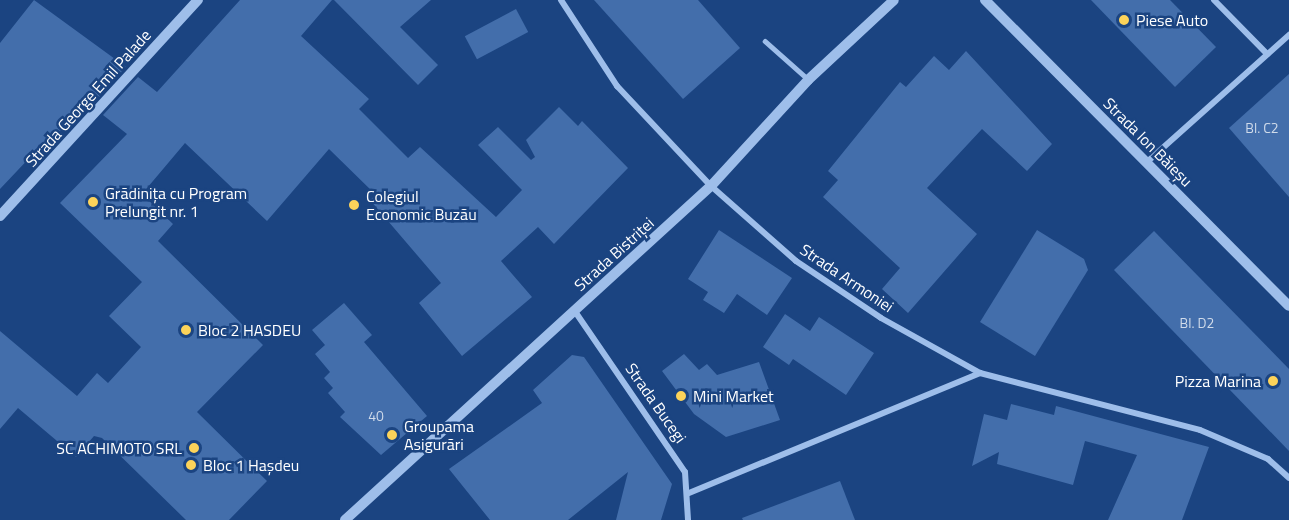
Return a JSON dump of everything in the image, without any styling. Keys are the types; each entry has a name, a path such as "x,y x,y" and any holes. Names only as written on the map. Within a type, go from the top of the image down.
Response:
{"street":[{"name":"Strada George Emil Palade","path":"0,216 198,0"},
{"name":"Strada Armoniei","path":"561,0 617,86 711,186 796,261 943,356 981,373 1200,430 1268,459 1289,478"},
{"name":"Strada Bistriței","path":"345,520 711,186 808,80 894,0"},
{"name":"Strada Ion Băieșu","path":"985,0 1289,306"},
{"path":"1214,0 1267,54"},
{"path":"1147,162 1289,35"},
{"name":"Strada Bucegi","path":"574,310 674,450 689,494 688,520"},
{"path":"689,494 981,373"}],"lane":[{"path":"765,41 808,80"}],"building":[{"path":"34,0 126,67 91,106 85,101 39,157 34,153 0,189 0,43"},
{"path":"240,0 332,0 301,36 369,99 359,109 408,158 420,147 496,217 522,190 478,145 498,127 531,160 535,157 526,140 559,107 578,126 582,121 628,168 554,244 538,227 501,261 532,297 462,356 419,303 441,283 370,200 376,195 329,149 267,221 185,143 142,194 173,224 158,241 263,345 197,412 267,481 229,520 186,520 102,438 94,436 76,457 18,408 0,429 0,331 77,396 97,373 108,383 141,347 109,316 142,282 60,203 127,134 103,115 138,77 157,92"},
{"path":"334,0 431,0 400,27 438,65 418,85"},
{"path":"594,0 698,0 740,48 683,99"},
{"path":"1091,0 1170,0 1216,47 1175,87"},
{"path":"516,9 528,32 477,59 465,36"},
{"path":"966,51 1052,144 1027,171 982,129 927,188 977,234 908,313 882,289 900,268 823,197 838,180 828,171 900,82 906,87 934,56 949,70"},
{"path":"1289,74 1289,197 1229,128"},
{"path":"719,230 792,278 767,315 737,294 724,313 703,300 708,292 688,279"},
{"path":"1037,230 1084,259 1088,270 1035,356 980,322"},
{"path":"1154,231 1289,369 1289,451 1114,270"},
{"path":"344,303 372,335 364,342 427,416 381,455 340,417 345,412 328,393 333,388 324,378 330,372 315,354 325,345 312,330"},
{"path":"785,314 810,331 819,317 874,353 846,395 793,359 789,365 763,347"},
{"path":"684,354 699,370 707,364 717,375 759,362 780,420 726,437 694,414 662,371"},
{"path":"572,355 584,357 672,484 661,520 616,520 628,472 568,520 490,520 449,469 542,403 533,390"},
{"path":"1011,404 1054,415 1056,406 1209,447 1182,520 1108,520 1137,455 1085,441 1073,485 997,464 999,452 972,466 984,414 1007,420"},
{"path":"840,481 855,520 743,520 742,518"}],"place":[{"name":"Piese Auto","path":"1124,20"},
{"name":"Grădinița cu Program Prelungit nr. 1","path":"93,202"},
{"name":"Colegiul Economic Buzău","path":"354,205"},
{"name":"Bloc 2 HASDEU","path":"186,330"},
{"name":"Pizza Marina","path":"1273,381"},
{"name":"Mini Market","path":"681,396"},
{"name":"Groupama Asigurări","path":"392,435"},
{"name":"SC ACHIMOTO SRL","path":"194,448"},
{"name":"Bloc 1 Hașdeu","path":"191,465"}]}
